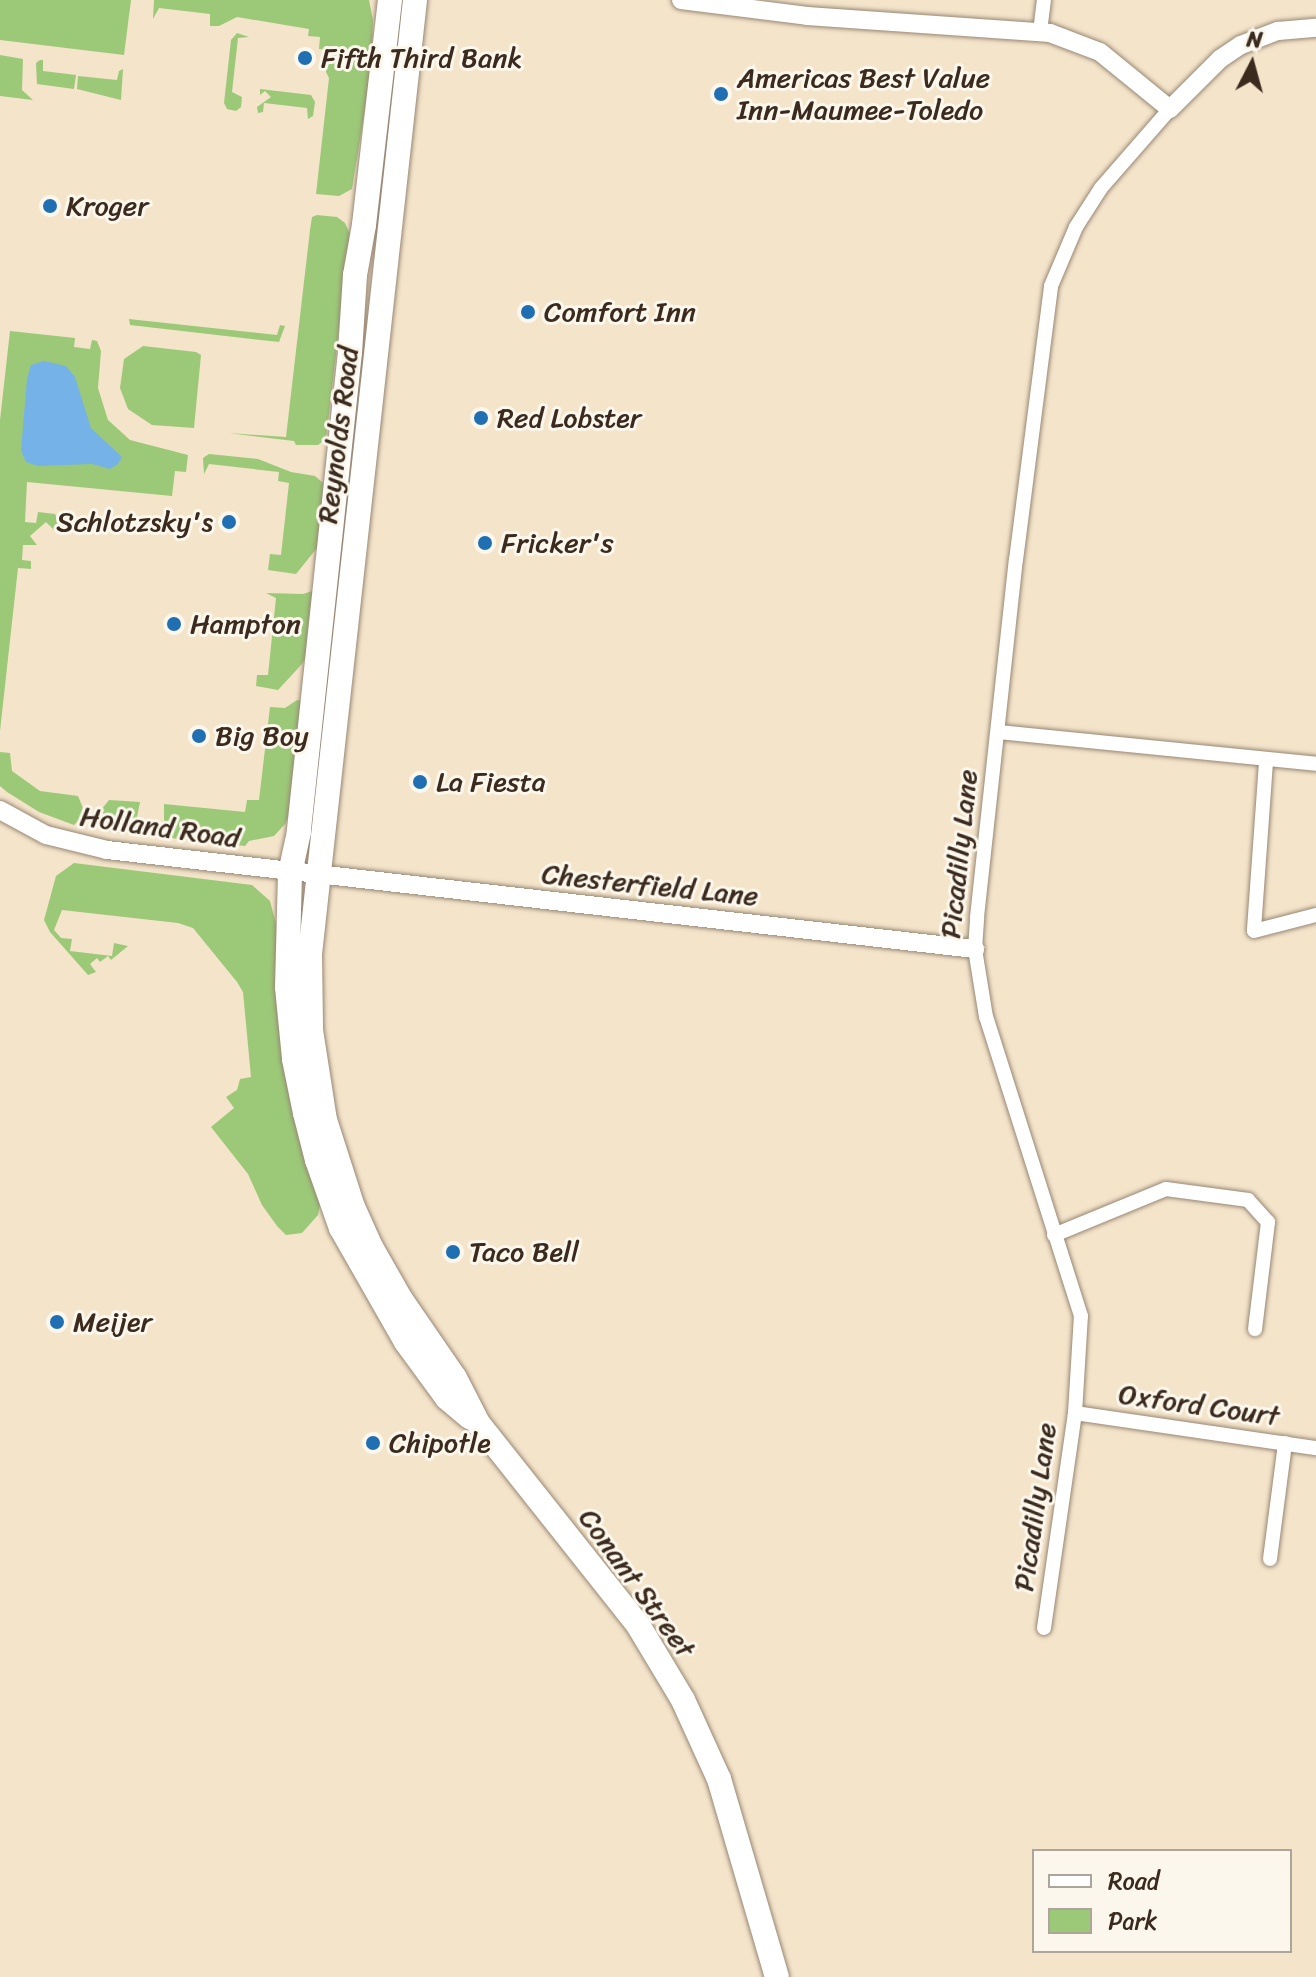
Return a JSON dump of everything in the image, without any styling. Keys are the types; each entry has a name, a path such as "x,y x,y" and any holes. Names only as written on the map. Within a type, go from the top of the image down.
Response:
{"main road":[{"name":"Reynolds Road","path":"290,873 306,772 350,352 349,326 390,0"},
{"name":"Reynolds Road","path":"319,876 415,0"},
{"name":"Conant Street","path":"290,873 286,963 297,1074 324,1182 361,1269 406,1342 447,1398 478,1423"},
{"name":"Conant Street","path":"319,876 310,954 310,1018 323,1108 335,1156 371,1247 455,1378 478,1423 638,1625 683,1700 719,1779 777,1977"}],"street":[{"path":"681,0 807,16 1040,32 1079,42 1100,52 1170,109 1220,59 1241,45 1278,31 1316,28"},
{"path":"1040,32 1044,0"},
{"name":"Picadilly Lane","path":"1044,1628 1075,1413 1081,1356 1081,1316 1004,1081 986,1017 975,949 1051,286 1076,227 1101,188 1170,109"},
{"path":"998,732 1266,762 1316,764"},
{"path":"1266,762 1254,931 1316,915"},
{"name":"Holland Road","path":"0,810 70,844 319,876"},
{"name":"Chesterfield Lane","path":"319,876 975,949"},
{"path":"1054,1235 1166,1189 1248,1200 1268,1222 1255,1329"},
{"name":"Oxford Court","path":"1075,1413 1316,1448"},
{"path":"1270,1559 1285,1443"}],"green space":[{"path":"0,0 131,0 124,55 0,40"},
{"path":"154,0 369,0 373,20 371,72 352,189 339,196 316,194 329,78 326,72 328,50 319,49 320,37 308,36 309,29 237,17 219,26 210,26 210,14 159,8 153,19"},
{"path":"237,33 249,37 238,38 232,92 242,97 241,107 236,111 227,109 224,103 231,40"},
{"path":"0,55 23,59 22,90 33,100 0,96"},
{"path":"43,60 43,71 76,75 74,89 37,84 36,63"},
{"path":"123,69 121,100 77,89 78,76 117,80 119,71"},
{"path":"260,89 311,95 315,102 313,116 308,119 307,108 264,103 263,112 258,113 257,107 271,97 265,91 260,95"},
{"path":"312,217 337,217 345,223 350,234 326,439 318,445 296,445 294,441 228,433 286,437 310,230"},
{"path":"129,319 277,335 280,325 285,326 279,342 130,325"},
{"path":"10,331 75,338 74,347 90,349 92,340 97,341 101,351 98,388 108,420 130,440 188,455 186,472 175,471 172,496 27,482 25,522 36,523 38,512 55,514 60,524 54,530 46,522 30,536 37,545 23,545 22,560 31,561 31,569 18,568 0,731 0,420"},
{"path":"143,346 201,355 194,428 152,425 128,409 120,388 124,359"},
{"path":"209,454 258,459 291,472 315,476 323,483 321,543 296,574 268,570 270,554 281,555 289,483 278,481 279,472 209,464 204,474 203,458"},
{"path":"315,590 308,653 302,664 278,690 256,686 257,675 268,675 276,598 266,593 303,594"},
{"path":"297,700 303,701 291,811 285,824 274,836 249,841 245,846 171,838 164,829 164,804 245,812 247,800 259,800 270,707 285,708"},
{"path":"0,752 10,753 12,771 40,791 78,796 83,808 82,817 74,825 39,812 7,792 0,786"},
{"path":"109,800 140,802 136,822 126,834 108,831 101,824 101,810"},
{"path":"74,863 252,885 270,901 278,931 320,1204 318,1215 302,1233 286,1235 277,1226 262,1205 248,1174 211,1127 234,1108 226,1097 237,1090 240,1079 251,1077 243,992 237,982 193,928 178,923 62,910 54,930 61,938 72,939 70,951 112,956 114,943 128,946 111,960 108,956 100,962 97,958 90,964 96,972 88,975 50,932 44,920 56,876"}],"water":[{"path":"44,361 66,366 75,377 91,428 122,457 118,464 110,469 92,464 38,466 26,462 21,451 27,379 31,365"}],"place":[{"name":"Fifth Third Bank","path":"305,58"},
{"name":"Americas Best Value Inn-Maumee-Toledo","path":"721,94"},
{"name":"Kroger","path":"50,206"},
{"name":"Comfort Inn","path":"528,312"},
{"name":"Red Lobster","path":"481,418"},
{"name":"Schlotzsky's","path":"229,522"},
{"name":"Fricker's","path":"485,543"},
{"name":"Hampton","path":"174,624"},
{"name":"Big Boy","path":"199,736"},
{"name":"La Fiesta","path":"420,782"},
{"name":"Taco Bell","path":"453,1252"},
{"name":"Meijer","path":"57,1322"},
{"name":"Chipotle","path":"373,1443"}]}
